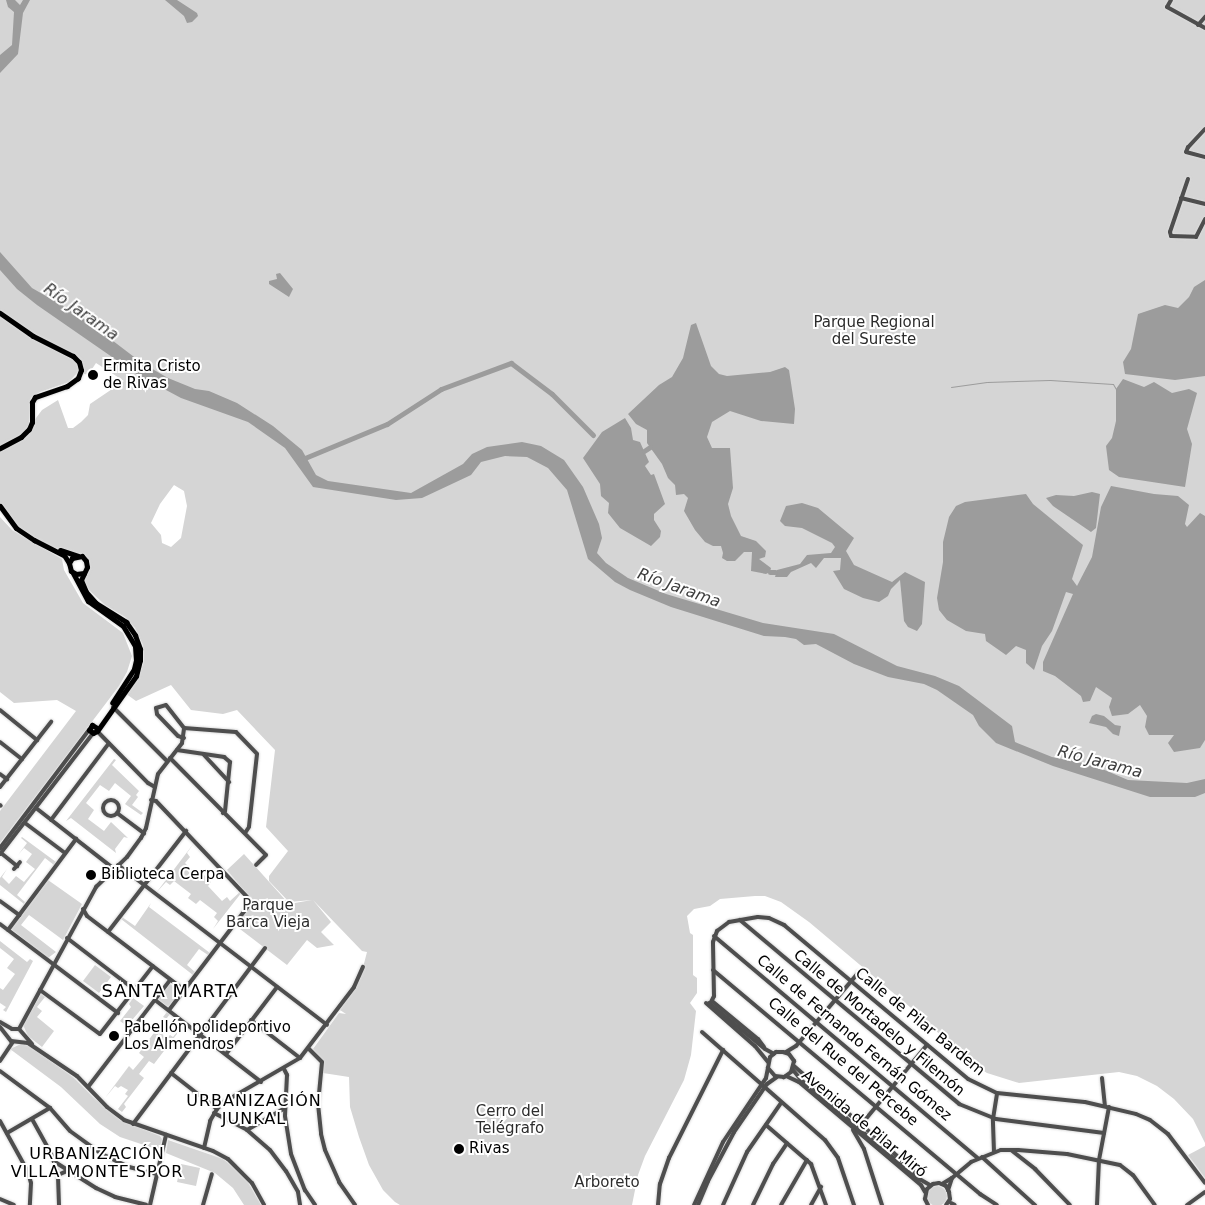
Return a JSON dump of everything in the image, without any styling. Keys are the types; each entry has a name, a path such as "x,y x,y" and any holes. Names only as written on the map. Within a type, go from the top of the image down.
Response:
{"main road":[{"path":"0,313 33,336 73,356 79,362 81,370 78,378 67,386 35,397 32,402 32,422 29,429 0,448"},
{"path":"0,506 16,528 64,555 88,601 118,622 128,631 134,642 136,655 134,670 126,685 94,729"},
{"path":"50,548 84,558 87,564 82,585 91,598 126,622 139,644 140,660 136,676 94,729"},
{"path":"69,563 72,558 78,556"},
{"path":"73,573 84,573"}],"street":[{"path":"1171,0 1167,7 1205,28"},
{"path":"1198,25 1205,17"},
{"path":"1205,129 1188,147 1186,152 1205,157"},
{"path":"1188,179 1170,232 1171,236 1196,237 1205,219"},
{"path":"1181,198 1205,204"},
{"path":"19,1029 96,886 132,852 144,833 158,774 184,738 184,728 166,705 156,708 156,712 162,719 178,736 184,738"},
{"path":"113,707 266,855 256,865"},
{"path":"0,710 37,740"},
{"path":"0,787 51,722"},
{"path":"184,728 236,732 257,754 249,827 245,833"},
{"path":"94,729 148,783 155,787"},
{"path":"20,862 15,868 0,854 94,729"},
{"path":"0,848 94,729"},
{"path":"0,742 22,759"},
{"path":"51,820 109,743"},
{"path":"177,750 227,759 231,765 223,813"},
{"path":"204,755 229,782"},
{"path":"0,774 7,779"},
{"path":"151,800 156,801 248,895 249,905 169,1010"},
{"path":"115,801 118,805 117,813 110,816 105,814 102,809 105,802 115,801"},
{"path":"36,808 114,869"},
{"path":"117,813 144,833"},
{"path":"25,823 65,853"},
{"path":"108,932 186,831"},
{"path":"8,930 76,839"},
{"path":"118,866 327,1024"},
{"path":"0,901 19,915"},
{"path":"83,909 87,916 184,990"},
{"path":"79,917 87,916"},
{"name":"Calle de Pilar Bardem","path":"714,936 726,923 763,917 779,922 968,1079 997,1093 1044,1097 1107,1106 1136,1114 1159,1126 1176,1143 1205,1183"},
{"name":"Calle de Mortadelo y Filemón","path":"740,920 910,1065 959,1104 993,1118 1104,1133"},
{"path":"0,924 118,1013"},
{"path":"711,1003 714,936"},
{"name":"Calle de Fernando Fernán Gómez","path":"714,936 1034,1205"},
{"path":"67,938 136,990"},
{"path":"133,1124 265,948"},
{"path":"40,990 100,1034 153,966"},
{"path":"204,1148 210,1121 217,1109 224,1102 284,1069 300,1058 309,1049 354,987 363,967"},
{"name":"Calle del Rue del Percebe","path":"713,970 997,1205"},
{"path":"711,1003 765,1050 774,1054 786,1052 796,1046 859,972"},
{"path":"88,1087 170,980"},
{"path":"226,1054 277,987"},
{"path":"155,1000 261,1082"},
{"path":"711,1003 706,1004 755,1046 768,1062"},
{"path":"251,1020 300,1058"},
{"path":"0,1022 12,1029 19,1029"},
{"path":"0,1027 13,1042"},
{"path":"8,1035 12,1029"},
{"path":"19,1029 42,1052"},
{"path":"702,1032 834,1151 843,1170 854,1205"},
{"path":"19,1042 23,1034"},
{"path":"13,1042 28,1043 42,1052 76,1076 107,1107 133,1124 204,1148 228,1159 252,1182 264,1205"},
{"path":"0,1061 13,1042"},
{"path":"859,1126 927,1045"},
{"path":"763,1086 777,1077 786,1076 793,1068 796,1046"},
{"path":"309,1049 322,1062 318,1104 321,1134 325,1150 339,1182 355,1205"},
{"path":"658,1205 660,1184 669,1158 723,1050"},
{"path":"786,1052 793,1059"},
{"path":"696,1205 726,1144 763,1086 768,1062 774,1054"},
{"path":"768,1068 777,1077"},
{"name":"Avenida de Pilar Miró","path":"793,1068 801,1080 859,1126 920,1180 930,1186"},
{"path":"284,1069 286,1075 285,1108 288,1139 305,1190 315,1205"},
{"path":"0,1071 50,1108 70,1131 102,1154 129,1167 157,1174"},
{"path":"171,1073 217,1109"},
{"name":"Avenida de Pilar Miró","path":"786,1076 798,1082 851,1126 921,1185 925,1192"},
{"path":"1097,1205 1099,1160 1107,1106 1102,1078"},
{"path":"994,1152 993,1118 997,1093"},
{"path":"722,1205 748,1152 781,1104"},
{"path":"8,1133 50,1108"},
{"path":"247,1130 285,1108"},
{"path":"214,1113 247,1130 270,1150 298,1192 300,1205"},
{"path":"32,1119 55,1162 58,1175 59,1205"},
{"path":"0,1121 28,1172 31,1183 30,1205"},
{"path":"766,1125 807,1160 815,1171 826,1205"},
{"path":"851,1126 864,1148 882,1205"},
{"path":"150,1205 166,1135"},
{"path":"753,1205 773,1164 787,1143"},
{"path":"1011,1150 1022,1158 1070,1205"},
{"path":"928,1205 925,1199 925,1192 930,1186 941,1184 952,1178 980,1158 994,1152 1011,1150 1099,1160 1120,1165 1128,1169 1155,1205"},
{"path":"1020,1150 1022,1158"},
{"path":"781,1205 807,1160"},
{"path":"55,1162 67,1171 115,1197 146,1205"},
{"path":"58,1175 67,1171"},
{"path":"289,1176 298,1172"},
{"path":"203,1205 212,1174"},
{"path":"948,1190 952,1178"},
{"path":"941,1184 948,1190 952,1203 946,1205"},
{"path":"811,1205 821,1187"},
{"path":"298,1192 305,1190"},
{"path":"1187,1205 1205,1192"},
{"path":"0,1199 14,1205"}],"green space":[{"name":"Parque Regional del Sureste","path":"0,0 1205,0 1205,1143 1193,1119 1174,1099 1157,1086 1137,1076 1119,1072 1019,1083 987,1073 970,1062 910,1007 809,922 781,902 765,896 755,896 720,899 710,906 694,909 687,916 690,933 693,935 693,975 697,978 697,993 690,1003 696,1011 691,1055 684,1080 645,1156 638,1175 632,1205 400,1205 383,1190 369,1165 350,1107 349,1077 323,1073 322,1060 313,1049 339,1013 346,1014 340,1010 360,979 367,952 362,951 313,900 331,922 321,932 334,945 317,948 307,940 287,965 236,926 249,906 250,898 227,870 244,854 289,904 312,900 289,902 269,881 269,876 288,851 266,827 275,750 237,710 223,714 191,710 171,685 136,701 125,693 138,679 144,661 143,645 135,628 125,617 105,605 89,590 84,580 90,563 84,555 52,547 21,530 0,503","holes":["96,363 124,381 90,404 88,415 81,422 73,428 68,428 58,400 42,410 33,422 29,422 31,398 40,392 69,382 78,372 88,375","174,485 184,491 187,506 181,538 171,547 162,543 161,535 151,523 160,504"]},
{"path":"0,517 12,530 62,559 64,570 83,603 123,633 132,656 127,672 119,686 0,843 0,811 76,711 57,700 14,703 0,692"},
{"path":"114,759 116,760 112,765 139,791 136,795 138,797 132,805 143,813 141,815 125,804 131,796 115,783 109,791 100,785 86,803 94,810 88,819 104,831 111,822 128,838 124,837 115,849 116,853 71,818 66,821"},
{"path":"22,837 56,862 54,865 45,858 17,895 25,902 24,904 0,885 0,878 7,869 2,877 9,884 16,876 24,882 35,869 26,862 32,854 24,848 18,855 27,843"},
{"path":"194,843 187,853 190,857 185,863 200,878 204,875 211,882 208,886 222,901 227,897 230,901 242,892 213,929 218,921 214,917 217,913 200,900 196,904 188,898 191,894 174,881 170,885 166,882 156,893"},
{"path":"48,880 82,904 63,940 29,915 21,925 56,952 48,958 11,929"},
{"path":"151,903 149,907 210,953 208,955 199,949 187,965 195,972 193,975 121,919 122,917 135,926"},
{"path":"0,941 27,962 30,959 33,961 6,1012 3,1010 6,1007 0,1003 0,988 3,990 15,974 7,968 14,959 0,948"},
{"path":"95,965 111,977 99,993 83,981"},
{"path":"170,984 181,992 168,1007 158,999"},
{"path":"41,994 45,997 37,1007 42,1011 37,1017 54,1031 42,1047 28,1036 23,1025"},
{"path":"133,998 144,1006 127,1026 120,1021 131,1007 129,1004"},
{"path":"167,1012 170,1014 160,1027 163,1030 161,1033 167,1038 170,1035 173,1037 183,1024 185,1027 182,1031 180,1030 154,1064 149,1061 139,1074 144,1078 124,1104 126,1107 122,1112 118,1109 128,1096 125,1094 128,1090 121,1086 118,1088 115,1086 105,1098 129,1066 133,1070 144,1057 139,1053 165,1018 163,1017"},
{"path":"21,1044 29,1046 73,1077 120,1120 160,1136 162,1139 159,1150 120,1137 100,1124 61,1087 10,1049"},
{"path":"168,1140 223,1159 245,1177 261,1205 244,1205 233,1188 215,1173 166,1153"},
{"path":"1205,1146 1205,1178 1188,1155"},
{"path":"181,1164 200,1168 196,1186 177,1182"},
{"path":"937,1186 944,1189 947,1196 944,1203 937,1206 930,1203 927,1196 930,1189"}],"shaded area":[{"path":"6,0 15,0 20,5 23,0 30,0 23,13 18,54 0,73 0,55 12,45 14,12 8,7"},
{"path":"165,0 177,0 197,13 198,16 192,22 187,23 184,16"},
{"path":"0,252 32,288 79,315 142,363 168,378 195,389 209,391 237,403 273,426 302,450 316,475 328,481 411,493 463,464 472,454 487,447 522,442 541,446 564,460 583,487 599,524 602,538 597,553 606,563 628,578 666,594 763,623 834,634 897,666 935,676 959,686 1012,726 1015,742 1052,757 1093,765 1128,780 1187,783 1205,779 1205,793 1195,797 1150,797 1053,766 996,743 979,726 973,715 937,690 924,684 888,677 854,664 816,644 804,645 796,639 764,636 671,607 630,590 615,582 588,559 567,490 548,468 527,457 505,456 481,462 471,475 422,498 396,500 313,487 285,448 248,422 181,398 138,375 37,305 17,289 0,270"},
{"path":"280,273 293,289 289,297 269,284 269,281 277,279 276,274"},
{"path":"1205,280 1205,376 1175,380 1125,374 1123,362 1131,349 1138,314 1165,305 1178,308 1189,297 1194,287"},
{"path":"696,323 711,366 719,374 727,376 770,372 785,367 789,370 795,409 794,424 761,421 730,411 712,422 707,437 712,448 730,448 733,488 728,504 731,516 741,536 756,541 766,551 765,557 759,559 771,568 770,572 766,574 751,571 752,552 744,552 735,561 727,561 722,558 721,546 713,546 705,542 695,530 684,511 688,498 684,494 676,495 675,485 668,478 662,464 647,443 647,430 636,424 628,414 659,385 672,377 683,358 691,325"},
{"path":"1123,379 1144,387 1154,382 1172,393 1189,389 1197,393 1187,429 1192,444 1185,487 1119,477 1109,470 1106,446 1112,438 1116,421 1116,389"},
{"path":"625,418 631,428 633,440 640,442 649,462 645,466 651,475 654,474 665,504 654,514 654,520 661,531 660,537 651,546 620,528 608,513 609,503 601,496 600,484 583,458 602,432"},
{"path":"1111,486 1154,494 1178,496 1189,505 1185,524 1187,527 1200,513 1205,516 1205,740 1200,748 1174,752 1168,743 1174,735 1149,735 1145,727 1147,716 1140,705 1128,714 1112,716 1109,707 1112,698 1096,687 1090,701 1083,702 1081,696 1055,676 1043,671 1043,662 1073,594 1066,592 1052,631 1042,646 1034,670 1026,663 1026,650 1016,646 1006,655 986,641 985,634 966,631 947,620 939,610 937,598 943,562 943,542 949,517 956,506 965,502 1026,494 1033,504 1083,545 1072,579 1077,586 1092,557 1101,507"},
{"path":"1092,492 1100,494 1096,528 1091,532 1053,506 1046,498 1056,495 1074,496"},
{"path":"802,503 818,508 854,538 846,551 854,565 892,582 905,572 925,582 922,624 917,631 908,627 904,621 900,580 891,589 888,596 879,602 863,598 844,589 833,571 840,570 841,558 824,558 816,568 811,563 791,572 787,577 775,577 777,570 800,564 807,555 831,553 835,547 832,543 802,528 785,526 780,521 786,506"},
{"path":"1096,714 1104,716 1115,725 1121,726 1119,736 1113,734 1106,727 1089,723 1092,716"}],"waterway":[{"path":"300,460 387,424 441,389 511,363 552,394 593,435"},
{"path":"951,387 987,382 1050,380 1113,384 1116,389"},
{"name":"Río Jarama","path":"644,451 650,447"},
{"path":"770,572 775,572"}],"place":[{"name":"Ermita Cristo de Rivas","path":"93,375"},
{"name":"Biblioteca Cerpa","path":"91,875"},
{"name":"Pabellón polideportivo Los Almendros","path":"114,1036"},
{"name":"Rivas","path":"459,1149"}],"district":[{"name":"SANTA MARTA","path":"170,991"},
{"name":"URBANIZACIÓN JUNKAL","path":"254,1110"},
{"name":"URBANIZACIÓN VILLA MONTE SPOR","path":"97,1163"}],"park label":[{"name":"Parque Barca Vieja","path":"268,914"},
{"name":"Cerro del Telégrafo","path":"510,1120"},
{"name":"Arboreto","path":"607,1183"}]}
